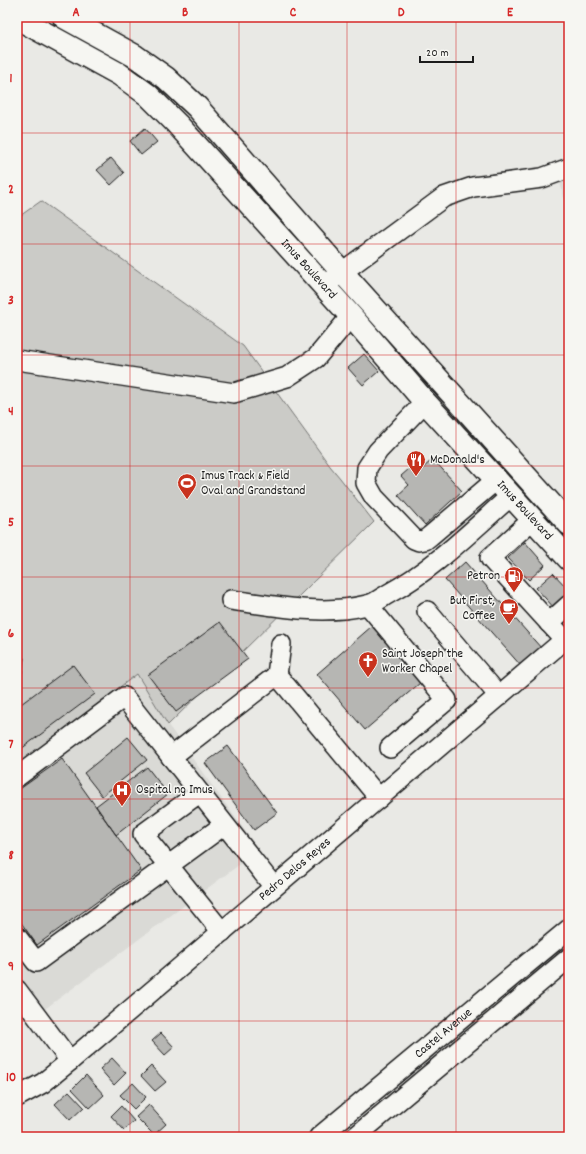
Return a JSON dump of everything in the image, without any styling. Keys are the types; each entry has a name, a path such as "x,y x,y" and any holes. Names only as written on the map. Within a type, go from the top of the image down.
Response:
{"main road":[{"name":"Imus Boulevard","path":"64,17 135,56 166,78 196,107 341,272 569,524"},
{"name":"Imus Boulevard","path":"17,18 119,74 148,95 177,124 324,286 426,402 569,559"}],"street":[{"path":"324,286 444,197 473,187 542,178 569,168"},
{"path":"17,360 234,393 286,378 316,358 351,316"},
{"path":"426,402 378,451 367,468 366,483 374,497 414,538 419,541 425,540 496,480"},
{"path":"231,600 302,610 334,610 368,605 407,584 511,496"},
{"path":"532,520 490,558 549,622 567,638"},
{"path":"368,605 447,700 390,748"},
{"path":"549,622 569,605"},
{"path":"427,611 499,696"},
{"name":"Pedro Delos Reyes","path":"17,1097 43,1082 70,1061 567,638"},
{"path":"171,757 277,675 281,644"},
{"path":"277,675 379,798"},
{"path":"17,777 124,697 274,887"},
{"path":"199,792 143,834 222,932"},
{"path":"17,937 36,962 224,825"},
{"name":"Castel Avenue","path":"318,1137 569,929"},
{"name":"Castel Avenue","path":"355,1137 569,958"},
{"path":"17,990 70,1061"}],"shaded area":[{"path":"569,158 569,217 555,163"},
{"name":"Imus Track & Field Oval and Grandstand","path":"41,201 243,346 330,466 374,522 168,725 137,674 17,765 17,218"},
{"name":"Ospital ng Imus","path":"137,674 168,725 259,850 30,1020 17,1002 17,765"}],"building":[{"path":"145,128 157,142 141,155 130,141"},
{"path":"111,158 124,173 111,185 97,170"},
{"path":"364,354 379,371 363,385 348,368"},
{"path":"433,459 462,491 425,525 398,495 409,485 401,476 417,462 422,469"},
{"path":"525,542 545,565 529,580 508,558"},
{"path":"465,562 542,649 522,667 445,580"},
{"path":"553,573 569,590 569,599 556,610 536,588"},
{"path":"220,622 248,659 176,712 148,675"},
{"name":"Saint Joseph the Worker Chapel","path":"372,626 420,683 365,730 317,674"},
{"path":"17,657 24,658 17,705"},
{"path":"73,665 95,694 17,752 17,707"},
{"path":"128,737 147,760 102,796 84,773"},
{"path":"228,746 277,813 254,830 205,763"},
{"path":"62,759 141,870 37,945 17,917 17,791"},
{"path":"147,767 168,794 116,835 96,806"},
{"path":"161,1033 174,1047 165,1055 152,1041"},
{"path":"112,1058 126,1073 114,1085 100,1069"},
{"path":"151,1066 166,1082 155,1091 141,1076"},
{"path":"86,1075 104,1095 90,1108 72,1089"},
{"path":"133,1083 146,1097 134,1109 120,1095"},
{"path":"69,1091 84,1107 70,1120 55,1104"},
{"path":"149,1105 166,1124 154,1135 136,1117"},
{"path":"121,1106 134,1121 124,1130 111,1116"}],"place":[{"name":"McDonald's","path":"416,477"},
{"name":"Imus Track & Field Oval and Grandstand","path":"187,500"},
{"name":"Petron","path":"514,593"},
{"name":"But First, Coffee","path":"509,625"},
{"name":"Saint Joseph the Worker Chapel","path":"368,678"},
{"name":"Ospital ng Imus","path":"122,807"}]}
